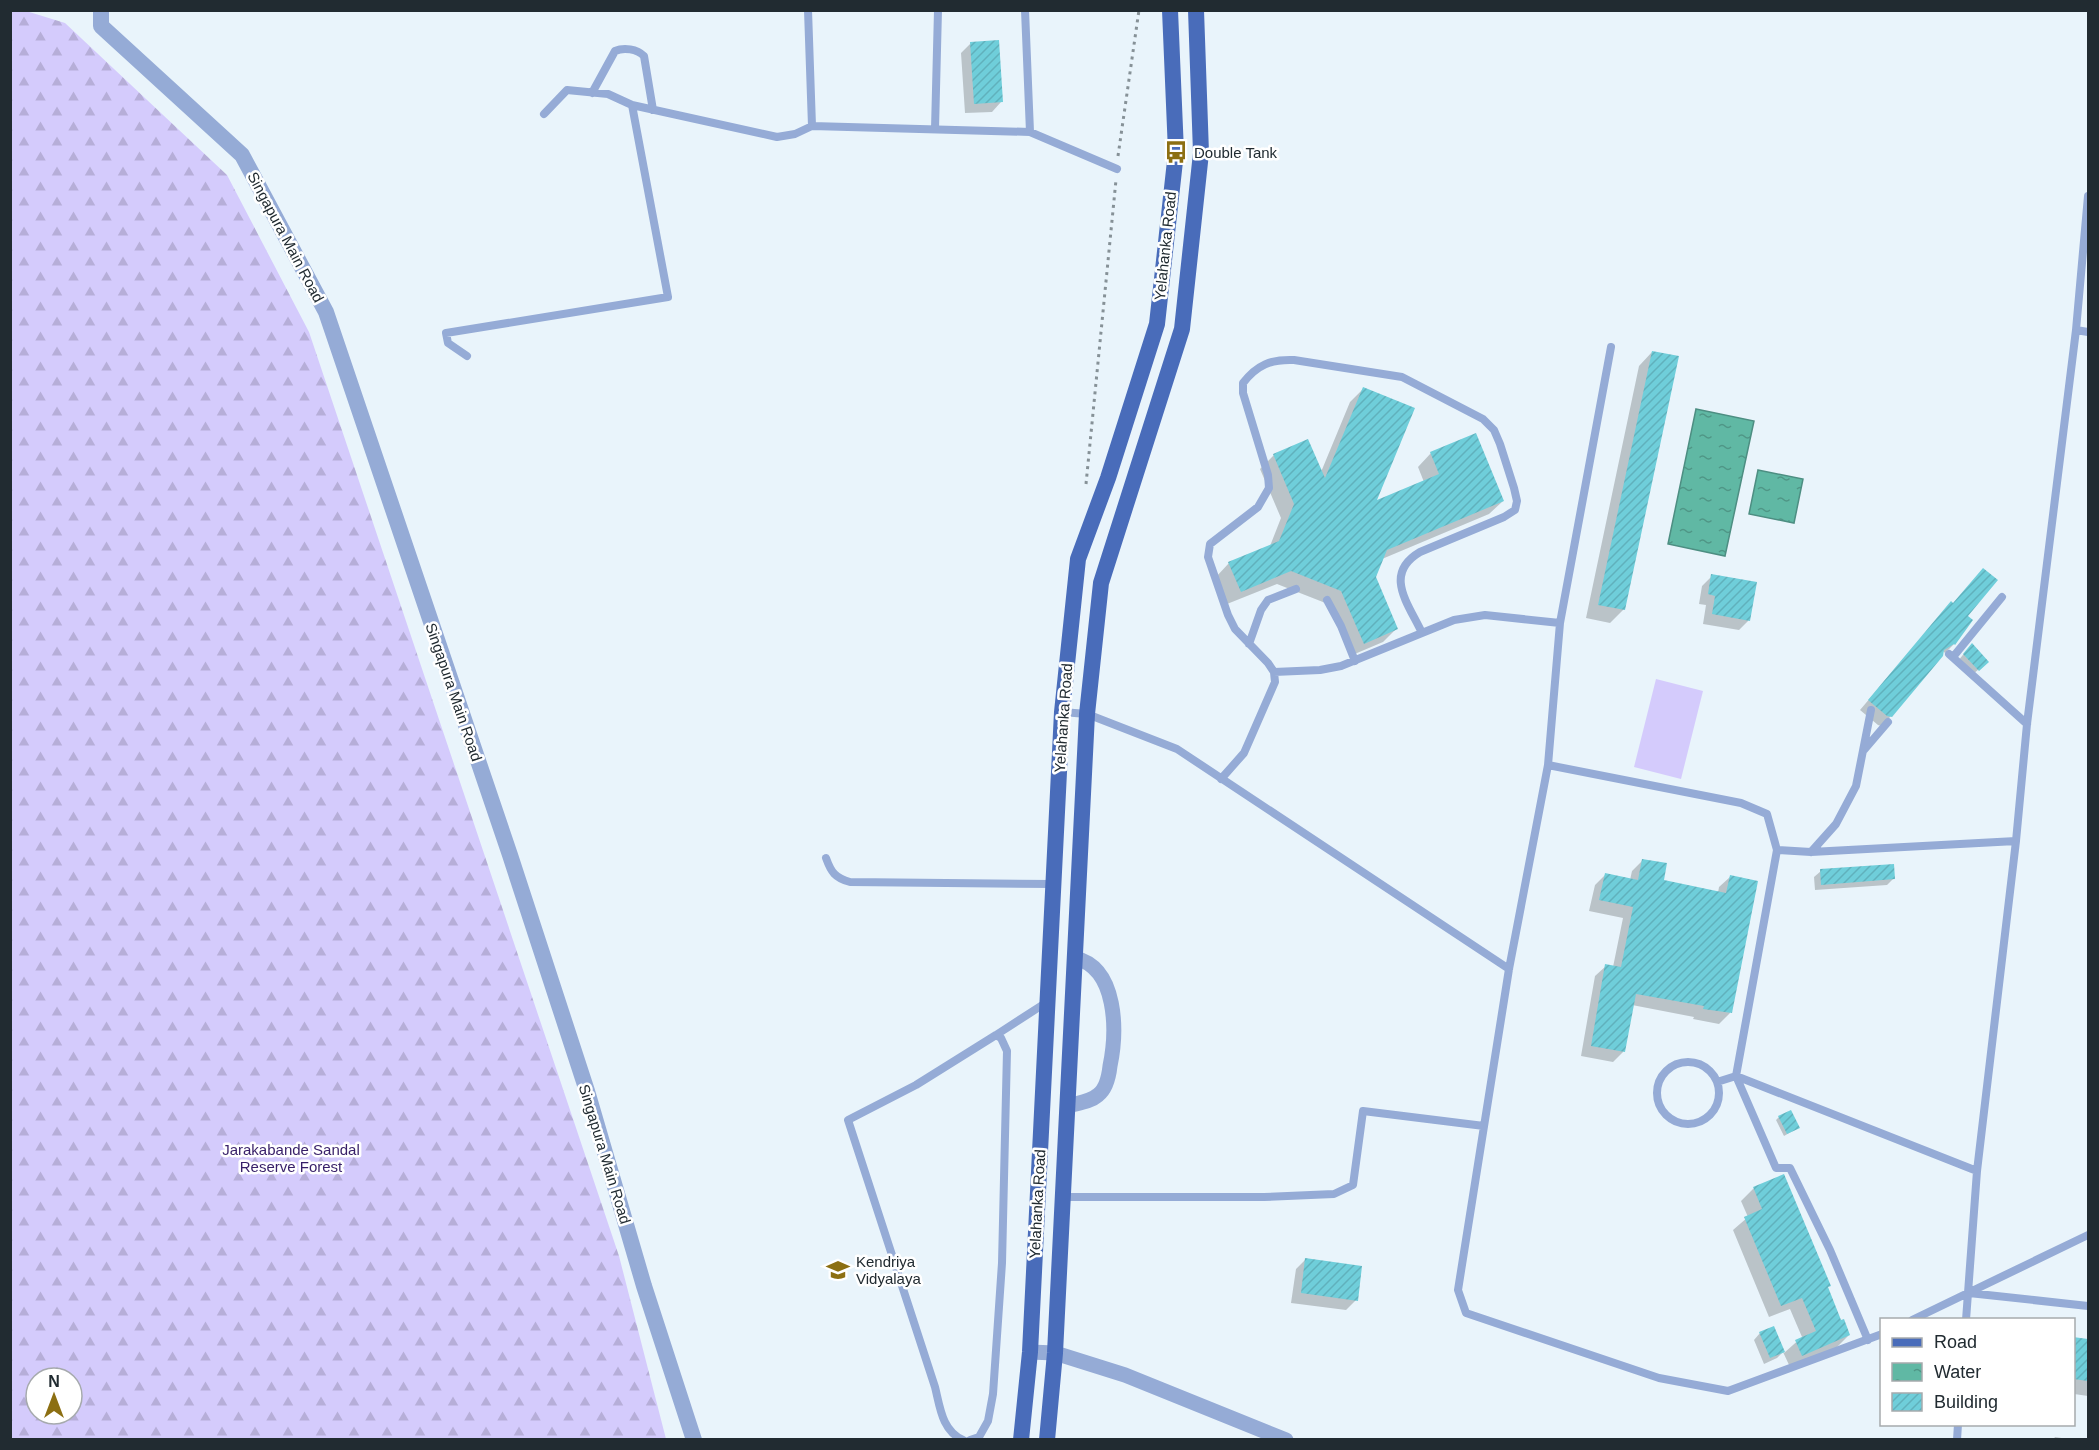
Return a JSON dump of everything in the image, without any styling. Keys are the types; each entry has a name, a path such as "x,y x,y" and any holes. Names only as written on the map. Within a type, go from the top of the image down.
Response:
{"main road":[{"name":"Yelahanka Road","path":"1022,1440 1030,1352 1062,712 1078,558 1108,478 1157,324 1176,152 1170,10"},
{"name":"Yelahanka Road","path":"1047,1440 1055,1353 1064,1197 1087,714 1101,583 1182,330 1202,153 1196,10"}],"street":[{"name":"Singapura Main Road","path":"101,10 101,26 242,156 326,312 587,1091 644,1286 694,1440"},
{"path":"1068,1106 1087,1102 1100,1094 1108,1077 1113,1044 1112,1005 1106,987 1090,965 1075,957"},
{"path":"1030,1352 1055,1353 1125,1375 1286,1440"}],"lane":[{"path":"808,10 812,126"},
{"path":"935,129 938,10"},
{"path":"1025,10 1030,132"},
{"path":"592,93 615,51 620,48 640,52 644,56 653,110"},
{"path":"544,114 567,90 608,94 633,105 777,137 795,134 812,126 1030,132 1117,169"},
{"path":"467,356 448,343 446,333 668,297 633,105"},
{"path":"1966,1318 1977,1171 2016,841 2027,724 2076,330 2088,196"},
{"path":"2076,330 2088,332"},
{"path":"1611,347 1560,623 1548,765 1509,969 1458,1290 1466,1313 1659,1378 1728,1390 1880,1334"},
{"path":"1221,778 1244,753 1275,682 1274,672 1234,629 1208,557 1210,544 1258,507 1269,488 1268,475 1243,393 1243,383 1252,372 1267,362 1280,359 1402,377 1483,419 1494,430 1514,488 1517,501 1515,510 1504,517 1420,552 1404,565 1399,576 1402,590 1422,633"},
{"path":"1249,644 1261,610 1268,600 1296,589"},
{"path":"2002,597 1951,655 2027,724"},
{"path":"1327,600 1335,613 1355,661"},
{"path":"1274,672 1320,670 1355,661 1454,620 1485,615 1560,623"},
{"path":"1811,852 1836,824 1856,786 1871,710"},
{"path":"1062,712 1087,714 1177,749 1509,969"},
{"path":"1863,751 1888,722"},
{"path":"1548,765 1741,803 1767,814 1777,850 1736,1076 1776,1168 1790,1168 1830,1250 1868,1340"},
{"path":"1777,850 1811,852 2016,841"},
{"path":"826,858 833,874 838,879 850,882 1053,884"},
{"path":"963,1440 953,1435 944,1420 848,1120 916,1085 1047,1002"},
{"path":"970,1440 979,1437 988,1421 993,1394 1002,1263 1007,1052 1001,1038 996,1035"},
{"path":"1694,1062 1712,1072 1717,1082 1718,1102 1707,1118 1698,1122 1688,1124 1669,1118 1658,1102 1656,1091 1659,1080 1664,1072 1673,1065 1694,1062"},
{"path":"1717,1082 1736,1076 1977,1171"},
{"path":"1064,1197 1241,1197 1335,1194 1353,1185 1363,1111 1484,1126"},
{"path":"1916,1318 2088,1235"},
{"path":"1968,1293 2088,1305"}],"path":[{"path":"1085,488 1117,169 1139,10"}],"green space":[{"name":"Jarakabande Sandal Reserve Forest","path":"10,11 26,11 65,23 227,175 309,332 619,1256 666,1439 11,1439"},
{"path":"1656,679 1703,691 1681,779 1634,767"}],"water":[{"path":"1696,409 1754,421 1725,556 1668,544"},
{"path":"1758,470 1803,479 1794,523 1749,514"}],"building":[{"path":"999,40 1003,102 974,104 970,42"},
{"path":"1652,351 1679,356 1625,610 1598,605"},
{"path":"1363,387 1415,408 1377,500 1439,474 1430,452 1476,433 1504,501 1387,550 1376,577 1398,629 1364,644 1341,591 1291,571 1241,592 1228,562 1279,541 1294,504 1273,454 1308,439 1325,478"},
{"path":"1983,568 1998,580 1968,616 1973,620 1955,645 1944,650 1943,656 1892,717 1887,716 1868,700 1951,601 1953,603"},
{"path":"1711,574 1757,582 1750,621 1712,614 1715,596 1708,594"},
{"path":"1972,643 1989,662 1979,671 1963,654"},
{"path":"1642,859 1667,863 1664,880 1726,893 1730,875 1758,881 1732,1013 1636,994 1625,1052 1591,1046 1605,964 1621,967 1633,907 1599,900 1605,873 1638,880"},
{"path":"1894,864 1895,879 1821,885 1820,869"},
{"path":"1791,1110 1800,1128 1787,1134 1778,1116"},
{"path":"1784,1174 1831,1286 1828,1287 1841,1320 1844,1319 1850,1335 1802,1356 1795,1340 1816,1331 1802,1298 1781,1306 1744,1217 1762,1209 1753,1187"},
{"path":"1305,1258 1362,1266 1358,1301 1301,1293"},
{"path":"1774,1326 1785,1352 1770,1358 1759,1332"},
{"path":"2075,1337 2088,1339 2088,1381 2075,1379"}],"place":[{"name":"Double Tank","path":"1176,152"},
{"name":"Kendriya Vidyalaya","path":"838,1270"}]}
